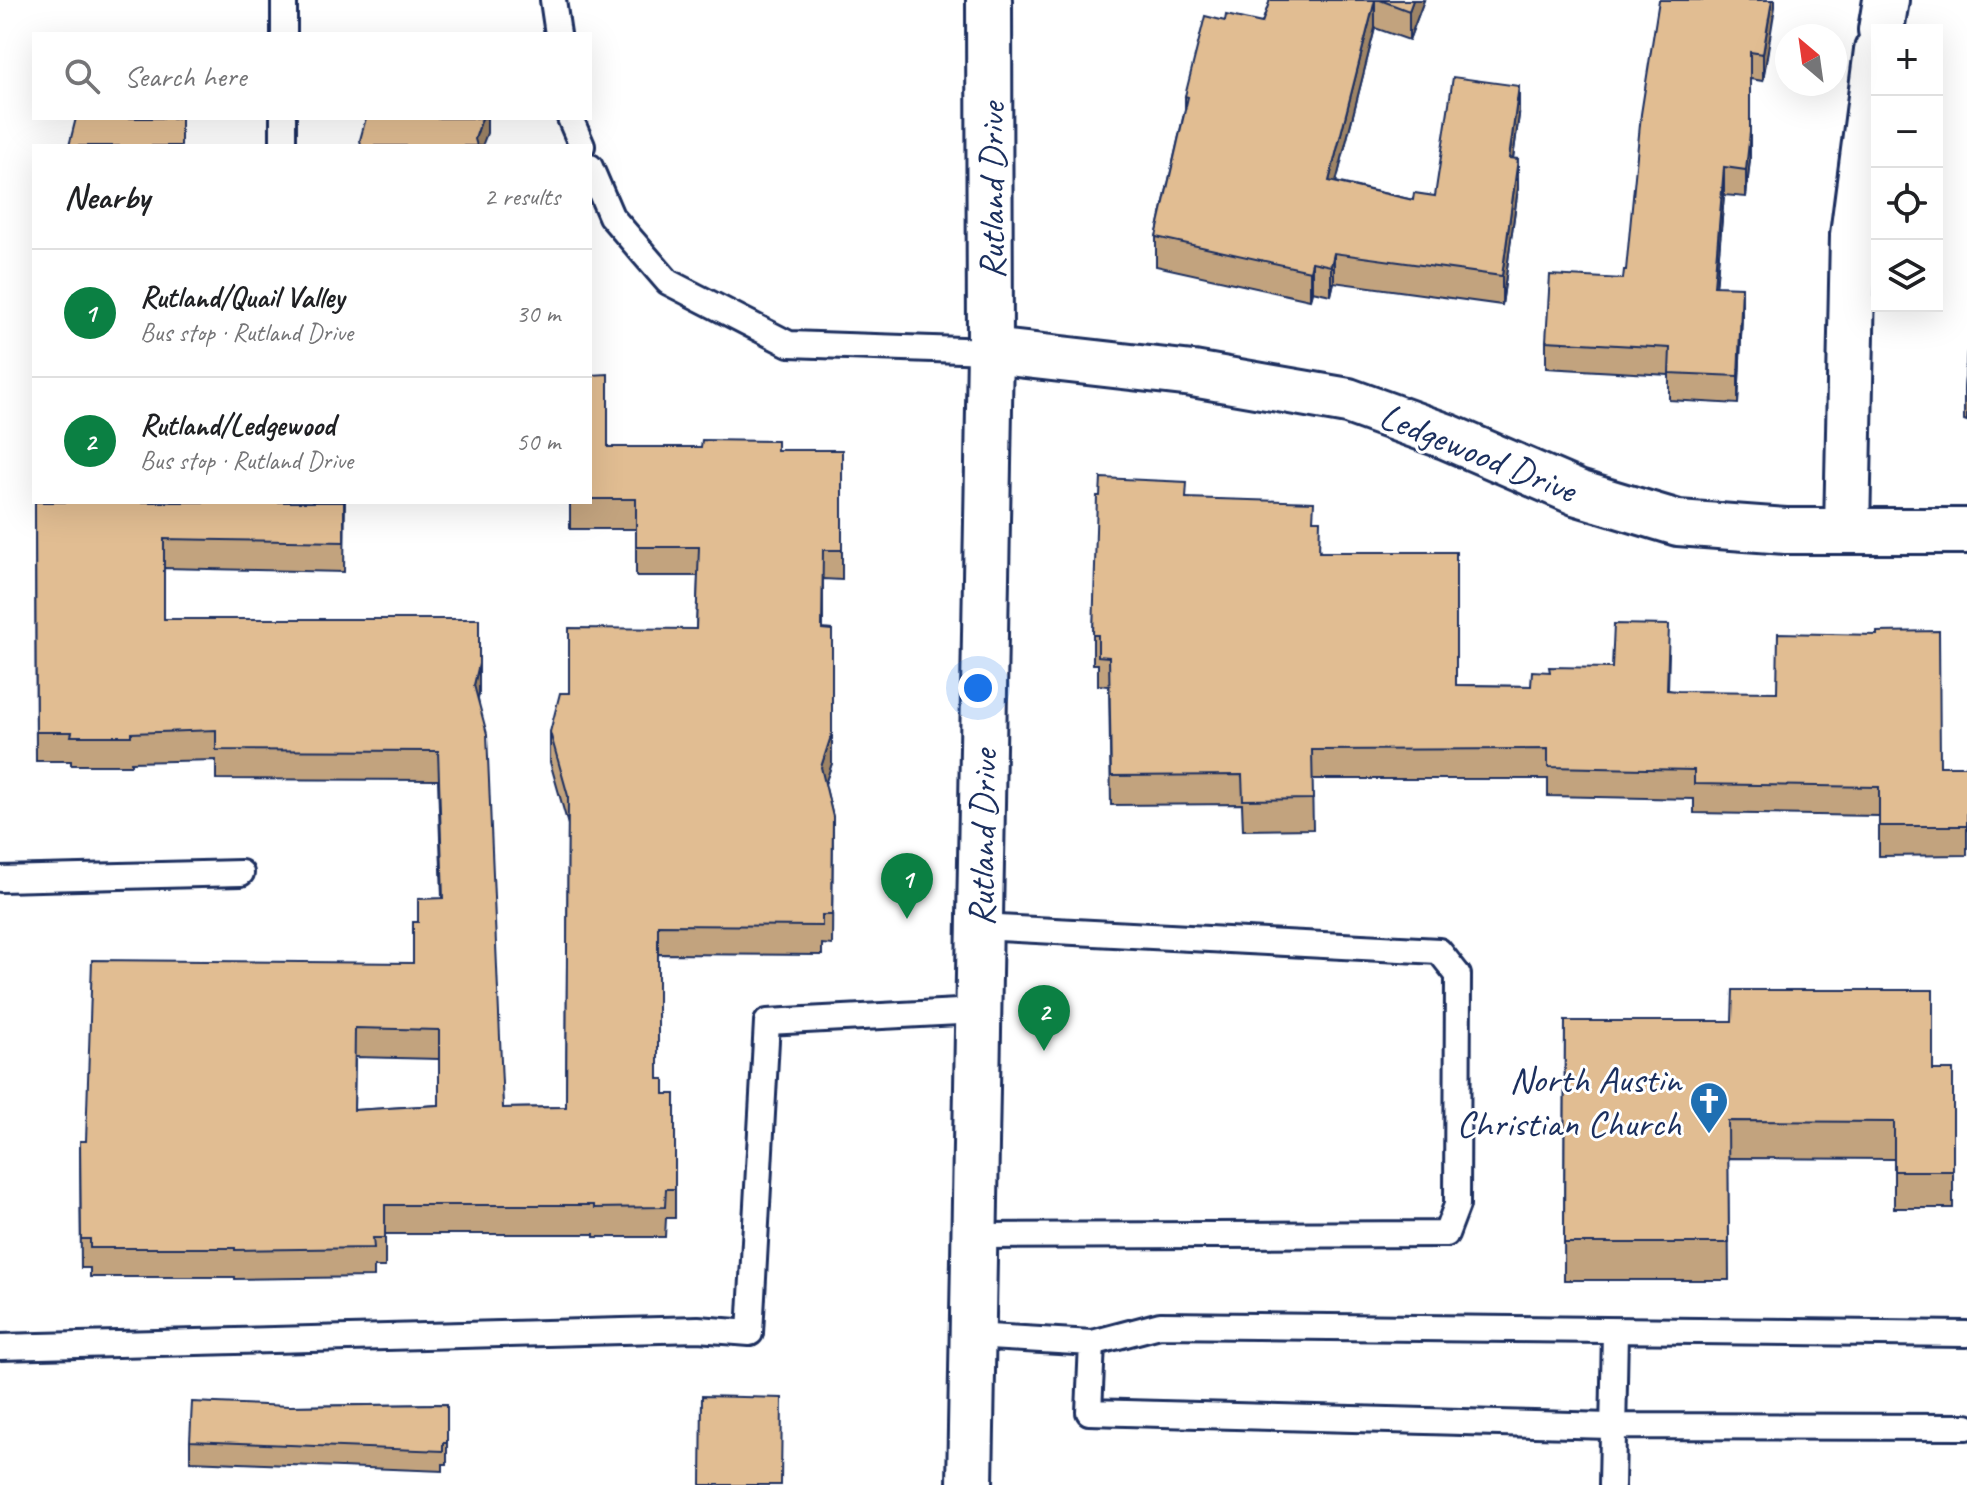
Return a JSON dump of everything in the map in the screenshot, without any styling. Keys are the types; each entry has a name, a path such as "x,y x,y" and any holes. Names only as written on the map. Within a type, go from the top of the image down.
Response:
{"street":[{"name":"Rutland Drive","path":"970,1485 990,351 989,0"},
{"path":"1882,24 1886,0"},
{"path":"1847,531 1853,235 1871,96"},
{"name":"Ledgewood Drive","path":"990,351 1193,374 1348,401 1448,437 1578,493 1678,523 1786,531 1967,531"}],"lane":[{"path":"284,0 284,32"},
{"path":"553,0 558,32"},
{"path":"283,120 283,144"},
{"path":"571,120 581,144"},
{"path":"592,172 611,216 668,282 789,344 990,351"},
{"path":"0,879 241,873"},
{"path":"974,1236 1446,1234 1457,1205 1458,975 1439,951 980,927"},
{"path":"0,1347 698,1329 750,1333 767,1022 978,1011"},
{"path":"972,1336 1092,1343 1160,1325 1967,1334"},
{"path":"1612,1485 1615,1331"},
{"path":"1092,1343 1089,1412 1611,1426 1967,1427"}],"building":[{"path":"1270,0 1375,0 1329,181 1413,200 1414,193 1435,196 1453,77 1519,86 1509,158 1518,159 1502,276 1334,253 1331,266 1312,262 1310,271 1156,237 1205,16 1225,21 1226,15 1262,23"},
{"path":"1380,0 1413,0 1409,11"},
{"path":"1659,0 1772,0 1763,54 1750,52 1750,132 1746,170 1724,167 1714,286 1742,287 1738,376 1669,373 1670,348 1546,341 1550,275 1623,279 1626,270 1641,114"},
{"path":"76,120 181,120 181,144 70,144"},
{"path":"365,120 481,120 475,139 476,144 361,144"},
{"path":"1967,351 1967,391 1964,391"},
{"path":"608,374 608,447 701,447 702,440 777,441 777,450 842,450 842,550 823,550 822,629 832,630 832,733 821,767 833,817 832,915 822,915 822,926 658,925 658,1079 664,1079 664,1094 675,1094 675,1189 666,1189 665,1207 385,1205 385,1238 373,1238 374,1248 90,1248 90,1239 81,1239 80,1141 86,1141 92,960 413,963 413,922 418,922 418,899 443,898 438,751 216,750 216,730 131,733 131,736 71,736 72,732 36,732 35,504 344,504 344,542 164,539 164,619 479,619 479,664 474,685 487,734 503,1108 566,1107 568,796 550,732 560,693 569,693 569,628 696,629 699,547 636,547 636,499 592,499 592,375","holes":["355,1028 439,1030 439,1105 354,1110"]},
{"path":"1101,478 1187,482 1186,498 1314,502 1313,520 1320,520 1319,552 1456,552 1456,685 1531,686 1532,671 1550,672 1549,667 1612,668 1614,624 1669,625 1667,690 1678,691 1777,692 1778,633 1877,635 1877,632 1939,631 1940,766 1967,766 1967,826 1879,826 1879,787 1694,784 1694,770 1548,767 1548,749 1312,750 1313,799 1243,800 1242,775 1111,776 1109,657 1098,656 1098,635 1093,635 1097,496 1100,496"},
{"name":"North Austin Christian Church","path":"1733,990 1933,990 1933,1070 1953,1070 1953,1171 1894,1171 1894,1122 1728,1121 1729,1243 1564,1243 1565,1021 1732,1021"},
{"path":"702,1396 782,1398 781,1485 701,1485"},
{"path":"192,1402 290,1406 447,1404 447,1443 443,1443 443,1451 190,1441"}],"place":[{"name":"Rutland/Quail Valley","path":"907,919"},
{"name":"Rutland/Ledgewood","path":"1044,1051"},
{"name":"North Austin Christian Church","path":"1709,1135"}]}
